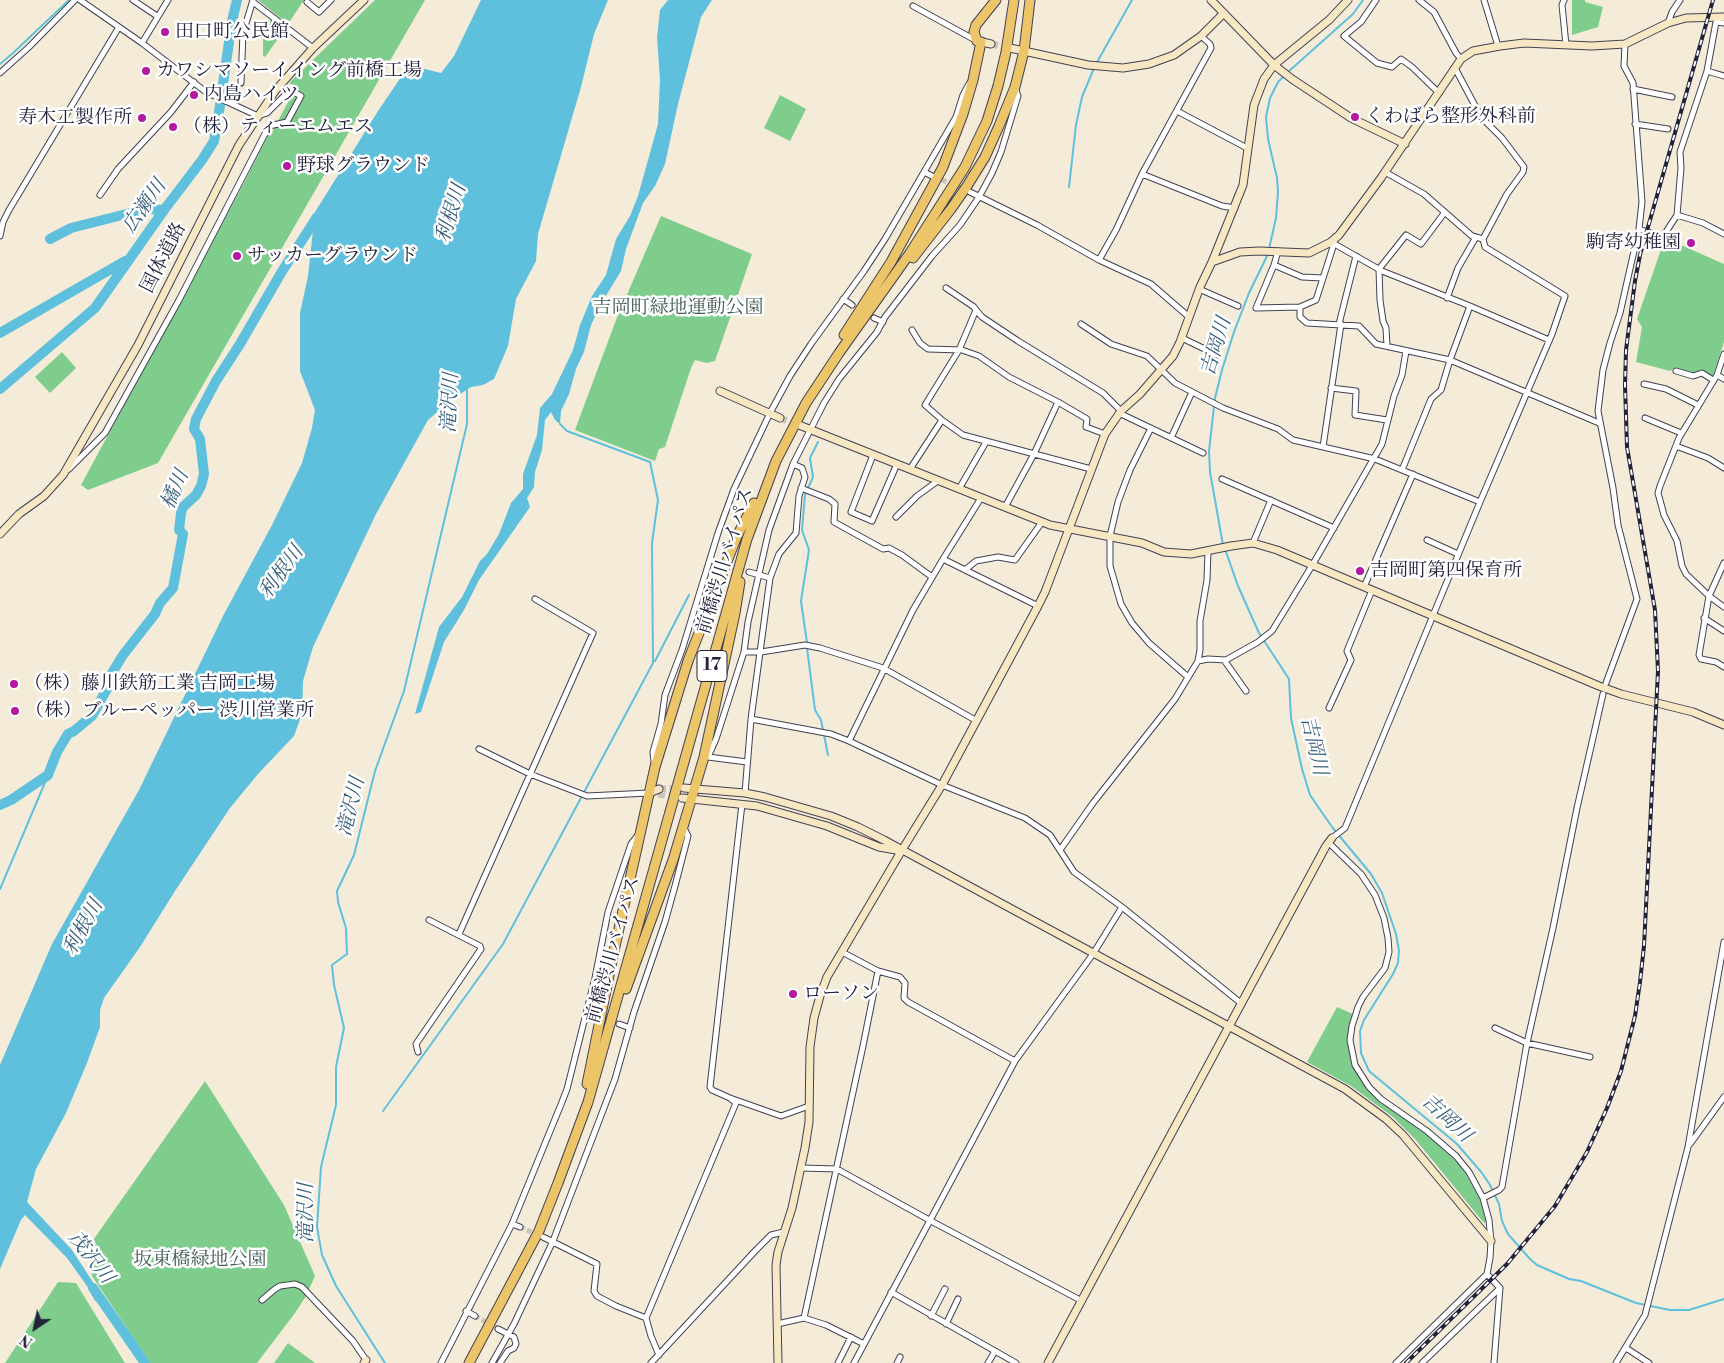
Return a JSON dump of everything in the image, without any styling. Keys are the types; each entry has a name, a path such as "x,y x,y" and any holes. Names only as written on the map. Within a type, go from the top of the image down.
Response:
{"highway":[{"path":"806,402 835,350 891,262 943,167 954,142 973,80 979,42 974,32 976,25 996,0"},
{"name":"前橋渋川バイパス","path":"469,1363 539,1230 576,1136 592,1087 747,539 760,500 776,461 806,402 910,253 965,167 987,121 998,86 1006,52 1014,0"},
{"path":"839,353 937,228 967,186 984,157 1000,126 1015,87 1024,51 1030,0"},
{"path":"576,1136 640,832 655,792 655,767 680,685 710,603 737,536 776,461"},
{"path":"592,1087 603,1068 624,994 672,860 683,825 689,788 706,757 735,613 747,539"}],"street":[{"path":"0,73 29,48 75,0"},
{"path":"133,0 157,16"},
{"path":"142,43 168,0"},
{"path":"307,2 318,12 330,0"},
{"name":"国体道路","path":"0,534 19,514 44,496 63,475 138,345 239,145 275,91 313,48 364,0"},
{"path":"1211,0 1277,67 1292,79 1351,118 1405,144"},
{"path":"778,1363 776,1265 801,1168 809,1122 810,1047 814,1018 827,977 942,785 1038,606 1105,434 1120,412 1162,370 1173,356 1182,338 1199,289 1235,208 1243,185 1254,105 1264,79 1329,20 1348,0"},
{"path":"1376,0 1361,22 1344,36 1377,63 1392,67 1401,59 1412,67 1438,93"},
{"path":"1418,0 1434,12 1456,53 1461,58"},
{"path":"1484,0 1498,46"},
{"path":"1564,0 1562,5 1566,45"},
{"path":"1668,23 1679,0"},
{"path":"63,475 105,433 179,300 269,126 287,122 301,96 290,90 267,113 258,116 206,92 83,1"},
{"path":"241,83 243,33 253,1 313,48"},
{"path":"913,6 979,42 991,44"},
{"path":"1010,48 1088,65 1123,68 1149,64 1174,55 1201,36 1224,12"},
{"path":"1212,262 1240,252 1276,251 1309,253 1331,242 1339,235 1405,144 1461,58 1473,51 1524,43 1592,46 1625,44 1668,23 1686,18 1724,17"},
{"path":"1639,229 1657,235 1664,235 1677,215 1681,168 1680,152 1707,71 1716,22 1724,23"},
{"path":"0,236 3,222 9,210 119,27"},
{"path":"1099,260 1116,230 1142,174 1211,48 1210,44 1201,36"},
{"path":"1606,684 1637,599 1618,524 1598,411 1599,390 1603,370 1620,313 1639,229 1642,202 1633,83 1624,66 1625,44"},
{"path":"1048,1363 1326,846 1343,829 1528,391 1565,296 1485,247 1483,239 1524,168 1502,138 1481,117 1455,68"},
{"path":"1707,71 1724,76"},
{"path":"655,767 653,752 661,724 665,695 682,650 734,489 790,376 880,247 956,117 966,87 973,80"},
{"path":"100,195 118,169 171,112 194,82"},
{"path":"747,762 706,757 716,739 744,652 748,622 768,530 793,464 824,403 839,379 877,332 932,256 960,225 979,196 992,173 1003,144 1018,96 1015,87"},
{"path":"1633,88 1672,97"},
{"path":"1177,111 1247,148"},
{"path":"1635,124 1668,129"},
{"path":"924,172 932,176"},
{"path":"1385,172 1424,194 1472,236 1483,239"},
{"path":"1142,174 1222,206 1235,208"},
{"path":"970,192 1037,225 1099,260 1151,284 1189,317"},
{"path":"1386,346 1386,328 1380,300 1379,269 1406,235 1421,244 1445,212"},
{"path":"1677,215 1703,223 1724,234"},
{"path":"1447,298 1458,268 1476,237"},
{"path":"1331,242 1379,269 1549,340"},
{"path":"1276,251 1274,265 1256,308 1300,307 1316,300 1333,247 1331,242"},
{"path":"1323,447 1340,324 1356,256"},
{"path":"1274,265 1302,277 1323,278"},
{"path":"946,288 974,307 982,317 1103,393 1120,412 1204,453"},
{"path":"1199,289 1238,306"},
{"path":"843,299 852,304"},
{"path":"1402,470 1431,398 1441,390 1470,306"},
{"path":"1300,307 1300,318 1307,323 1359,326 1376,344 1450,360 1528,391 1599,423"},
{"path":"976,310 959,350 926,405 942,420 963,435 1091,469"},
{"path":"874,318 883,322"},
{"path":"1081,324 1111,344 1147,356 1174,383 1223,408 1278,429 1294,440 1374,459 1480,502"},
{"path":"912,330 920,343 928,349 959,350 979,356 1009,377 1086,418 1086,427 1105,434"},
{"path":"1182,338 1217,355"},
{"path":"1198,661 1208,658 1224,660 1258,642 1272,631 1382,444 1394,396 1402,376 1406,351"},
{"path":"1724,354 1715,377 1681,433 1660,486 1659,499 1664,515 1677,541 1686,574 1709,596 1724,607"},
{"path":"1676,371 1693,376 1702,373 1724,379"},
{"path":"1644,384 1666,389 1698,405"},
{"path":"1331,388 1356,391 1355,415 1387,420"},
{"path":"720,391 780,418"},
{"path":"1171,438 1192,392"},
{"path":"1005,507 1034,454 1058,402"},
{"path":"1644,418 1681,433"},
{"path":"910,469 942,420"},
{"path":"799,426 874,454 1042,522 1068,529 1142,543 1164,552 1191,554 1253,543 1277,550 1606,689 1693,712 1724,725"},
{"path":"1151,428 1130,470 1121,494 1110,536 1110,566 1126,614 1149,643 1188,677"},
{"path":"959,489 986,442"},
{"path":"1676,446 1708,458 1724,468"},
{"path":"874,454 851,512 872,521 897,464"},
{"path":"745,794 751,719 770,578 779,554 796,533 799,496 803,489 805,478 802,468 793,464"},
{"path":"1364,587 1413,474"},
{"path":"1222,479 1334,528"},
{"path":"896,518 917,496 939,480"},
{"path":"803,489 829,498 835,504 834,522 883,549 889,548 902,555 932,577"},
{"path":"849,741 911,613 981,498"},
{"path":"1253,543 1271,500"},
{"path":"965,570 976,562 998,557 1015,560 1042,522"},
{"path":"1427,540 1458,554"},
{"path":"1060,850 1093,803 1175,699 1198,661 1200,621 1212,550"},
{"path":"943,558 1038,606"},
{"path":"710,559 718,563"},
{"path":"1724,563 1709,596 1699,655 1701,659 1716,662 1724,667"},
{"path":"749,572 770,578"},
{"path":"1329,708 1350,660 1348,652 1372,590"},
{"path":"459,934 593,632 535,599"},
{"path":"1704,618 1724,631"},
{"path":"744,652 761,652 805,645 820,648 883,668 978,721"},
{"path":"1224,660 1246,690"},
{"path":"1483,1198 1502,1187 1527,1043 1603,694"},
{"path":"751,719 818,731 849,741 942,785 1025,818 1050,835 1074,872 1122,907 1242,1004"},
{"path":"479,748 530,774 587,796 655,792"},
{"path":"689,788 745,794 794,805 831,816 884,840 1345,1090 1386,1119 1404,1135 1491,1241"},
{"path":"687,798 742,804 781,812 827,826 879,847 902,850"},
{"path":"742,804 710,1087 712,1090 730,1098 781,1116 809,1106"},
{"path":"492,1363 514,1324 553,1241 615,1079 675,886 688,836 683,825"},
{"path":"441,1363 512,1224 567,1089 586,1015 608,912 631,844 640,832"},
{"path":"1331,841 1361,874 1376,895 1388,938 1389,952 1384,968 1358,1007 1352,1026 1350,1040 1355,1065 1369,1087 1381,1098 1427,1130 1456,1156 1483,1198 1489,1220 1491,1241 1487,1274 1396,1363"},
{"path":"854,1363 1015,1061 1094,954 1122,907"},
{"path":"418,1052 416,1044 481,949 480,946 459,934 429,920"},
{"path":"1616,1363 1644,1315 1688,1147 1724,942"},
{"path":"842,952 878,971 896,975 904,980 904,998 908,1002 1015,1061"},
{"path":"804,1318 878,971"},
{"path":"586,1015 595,1018"},
{"path":"619,1024 630,1028"},
{"path":"1495,1028 1527,1043 1590,1057"},
{"path":"1688,1147 1724,1097"},
{"path":"659,1355 646,1318 736,1103 730,1098"},
{"path":"801,1168 837,1169 931,1221 1082,1300"},
{"path":"512,1224 520,1228"},
{"path":"651,1363 771,1235 784,1232"},
{"path":"543,1237 596,1264 594,1291 597,1296 646,1318"},
{"path":"1487,1274 1500,1288 1494,1363"},
{"path":"262,1300 280,1286 295,1284 302,1287 353,1341 365,1361"},
{"path":"1422,1363 1500,1288"},
{"path":"931,1316 945,1289"},
{"path":"891,1292 1016,1363"},
{"path":"946,1324 958,1299"},
{"path":"466,1311 475,1316"},
{"path":"777,1324 804,1318 826,1325 864,1344"},
{"path":"498,1329 514,1337 516,1340 516,1346 508,1351 500,1363"},
{"path":"838,1363 851,1337"},
{"path":"1626,1348 1650,1363"},
{"path":"988,1363 995,1351"},
{"path":"897,1363 900,1356"}],"green space":[{"path":"258,0 304,0 288,24"},
{"path":"375,0 425,0 158,463 88,490 81,485 269,133 272,132 296,87 289,83"},
{"path":"1572,0 1585,0 1585,2 1603,7 1598,27 1572,35"},
{"path":"271,19 285,29 265,57 263,56 263,38 267,24"},
{"path":"780,95 806,109 790,141 764,128"},
{"name":"吉岡町緑地運動公園","path":"661,216 752,254 715,361 707,363 695,360 665,447 659,449 655,461 575,430 616,320"},
{"path":"1665,238 1724,264 1724,342 1713,376 1701,371 1693,374 1675,368 1670,371 1636,362 1642,327 1637,319"},
{"path":"62,352 76,368 50,393 35,377"},
{"path":"1337,1007 1353,1014 1347,1040 1354,1068 1364,1084 1377,1098 1426,1133 1462,1167 1480,1199 1486,1222 1484,1223 1415,1139 1393,1117 1351,1086 1307,1062"},
{"name":"坂東橋緑地公園","path":"205,1081 284,1205 315,1276 306,1296 295,1313 257,1363 147,1363 149,1361 92,1276 89,1246"},
{"name":"坂東橋緑地公園","path":"58,1282 76,1283 125,1363 5,1363"},
{"path":"288,1343 315,1363 274,1363"}],"water":[{"name":"利根川","path":"481,0 608,0 594,34 581,87 538,234 536,261 516,299 508,346 494,379 483,385 471,387 451,400 428,420 376,514 313,647 303,681 302,714 294,736 258,774 230,808 140,947 104,998 100,1010 100,1027 87,1063 66,1113 36,1169 27,1202 72,1250 102,1296 95,1301 67,1258 25,1215 21,1220 0,1269 0,1065 52,944 139,790 223,616 272,525 302,463 315,410 300,371 300,313 308,276 315,212 401,77 417,67 441,73 454,56"},
{"path":"668,0 712,0 701,17 678,104 665,164 655,186 643,203 626,249 621,271 591,325 584,352 561,411 560,424 555,420 551,412 545,420 542,450 535,472 534,487 527,498 530,507 479,580 464,610 444,642 421,712 415,714 439,627 462,597 480,561 487,554 499,534 511,503 523,489 523,474 537,435 540,408 552,394 573,350 580,325 592,296 606,275 616,239 630,216 638,196 658,124 660,80 657,37 660,10"}],"waterway":[{"path":"0,64 69,0"},
{"name":"広瀬川","path":"0,389 95,308 214,141 232,21 237,0"},
{"path":"1096,64 1132,0"},
{"name":"吉岡川","path":"1288,72 1353,14 1363,0"},
{"path":"1069,187 1076,125 1082,97 1094,68"},
{"name":"吉岡川","path":"1269,249 1276,218 1278,192 1277,178 1268,139 1266,117 1270,98 1278,82 1284,76"},
{"path":"50,239 71,228 146,209 164,210"},
{"name":"橘川","path":"0,805 11,800 48,775 57,752 68,734 92,716 108,687 112,673 123,655 173,588 183,534 179,530 181,513 183,507 196,495 204,474 200,439 194,429 196,419 216,381 281,273 317,217 325,216"},
{"name":"吉岡川","path":"1223,545 1210,472 1209,451 1215,398 1234,332 1249,293 1268,254"},
{"path":"0,333 125,261"},
{"name":"滝沢川","path":"385,1363 336,1286 322,1255 317,1227 321,1167 336,1105 336,1067 344,1028 334,985 332,965 347,954 346,928 338,902 337,891 354,855 375,771 404,691 467,424 467,390"},
{"path":"383,1111 503,944 653,663 652,543 658,500 650,462 567,431 560,424"},
{"path":"807,643 801,601 809,550 802,530 805,495 813,477 810,458 818,442"},
{"name":"吉岡川","path":"1225,549 1238,586 1259,633 1289,679 1291,718 1302,769 1310,795 1332,827 1371,874 1382,893 1396,934 1399,951 1398,963 1364,1020 1360,1031 1361,1053 1369,1071 1457,1144 1490,1185 1499,1204 1502,1221 1508,1234 1537,1265 1569,1279 1581,1281 1636,1303 1670,1310 1689,1310 1724,1299"},
{"path":"655,661 689,595"},
{"path":"807,648 815,710 821,720 828,755"},
{"path":"0,889 49,773"},
{"name":"茂沢川","path":"93,1288 145,1363"}],"tunnel":[{"path":"991,44 1010,48"},
{"path":"935,177 966,190"},
{"path":"780,418 798,425"},
{"path":"718,563 749,572"},
{"path":"659,789 681,788"},
{"path":"658,794 679,797"},
{"path":"520,1227 538,1235"},
{"path":"475,1316 498,1329"}],"railway":[{"path":"1406,1363 1507,1264 1555,1206 1587,1152 1607,1108 1621,1071 1635,1016 1644,946 1658,671 1655,610 1627,447 1626,350 1640,255 1713,0"}],"place":[{"name":"田口町公民館","path":"165,32"},
{"name":"カワシマソーイイング前橋工場","path":"146,71"},
{"name":"内島ハイツ","path":"194,95"},
{"name":"くわばら整形外科前","path":"1355,117"},
{"name":"寿木工製作所","path":"142,118"},
{"name":"（株）ティーエムエス","path":"173,127"},
{"name":"野球グラウンド","path":"287,166"},
{"name":"駒寄幼稚園","path":"1691,243"},
{"name":"サッカーグラウンド","path":"237,256"},
{"name":"吉岡町第四保育所","path":"1360,571"},
{"name":"（株）藤川鉄筋工業 吉岡工場","path":"14,684"},
{"name":"（株）ブルーペッパー 渋川営業所","path":"15,711"},
{"name":"ローソン","path":"793,994"}]}
